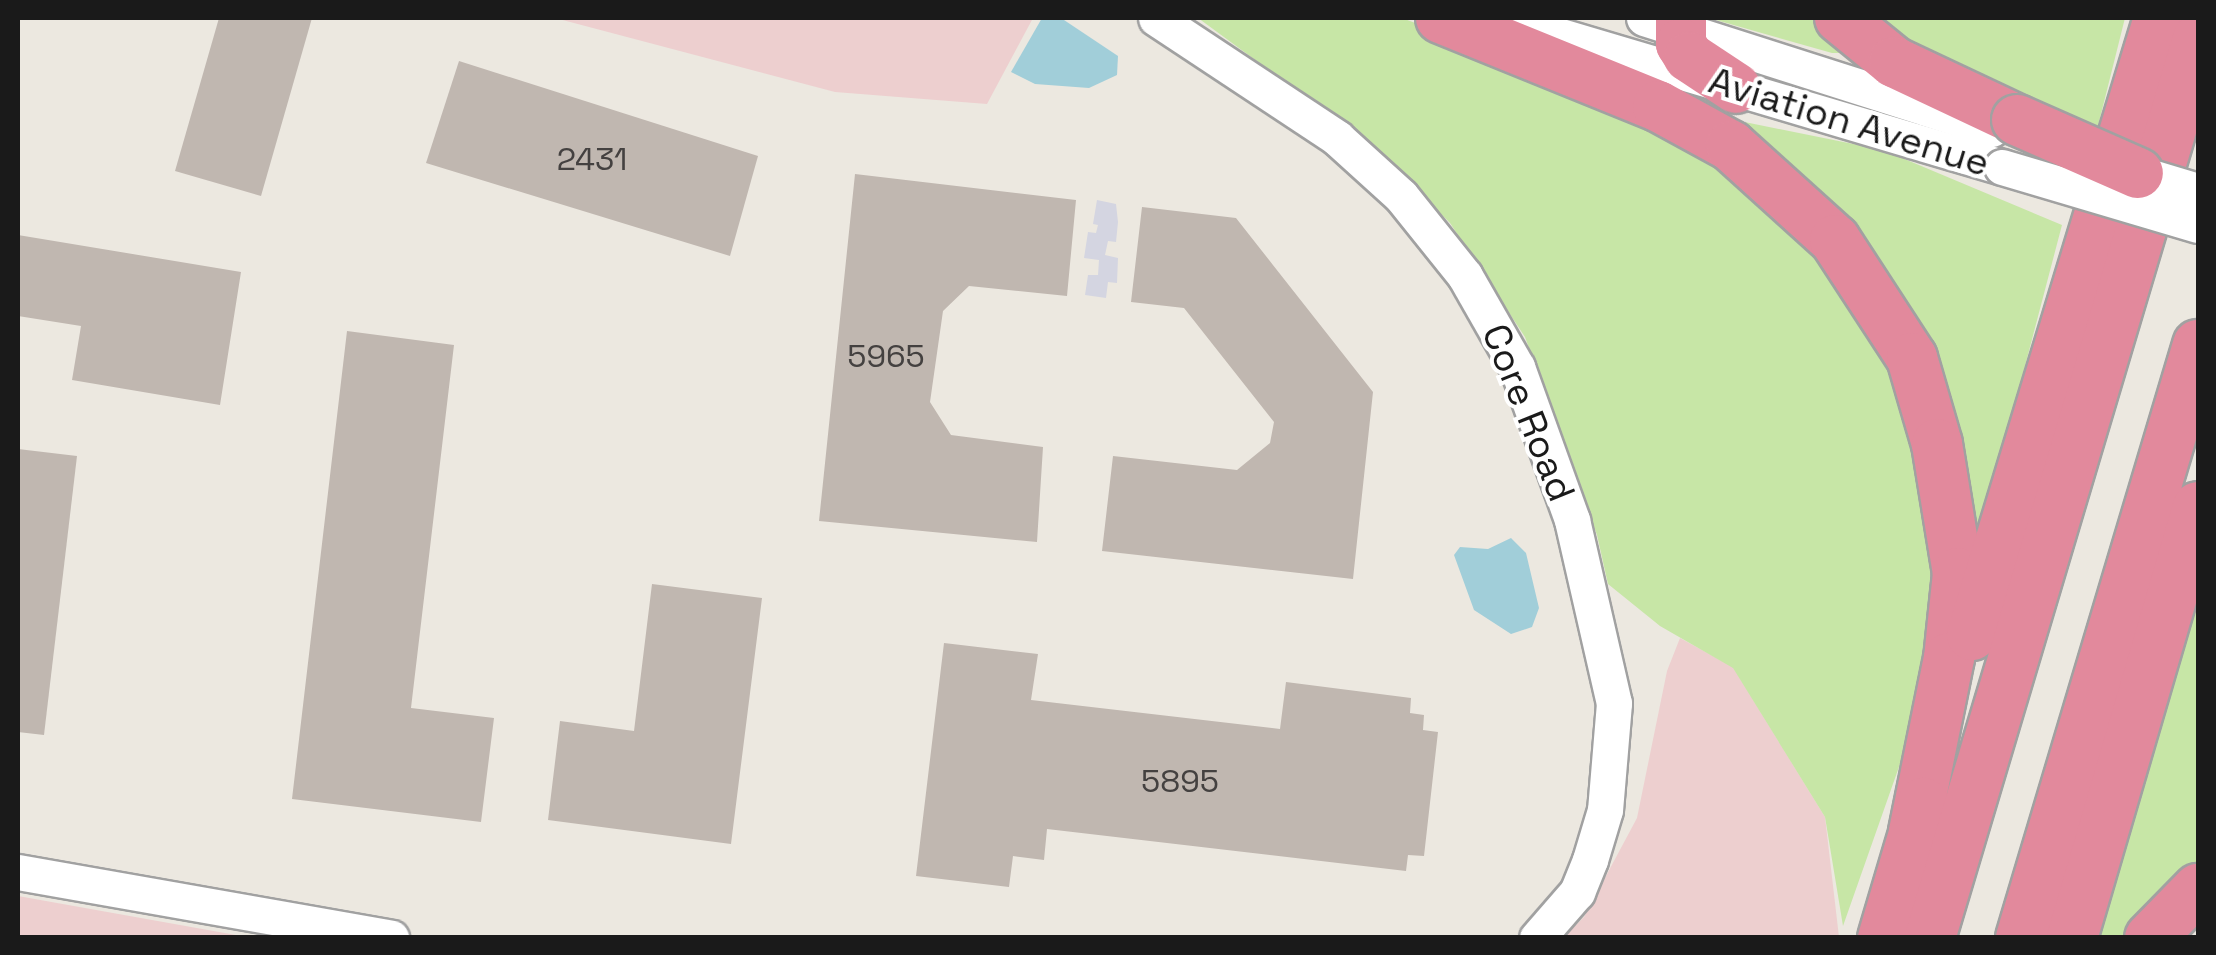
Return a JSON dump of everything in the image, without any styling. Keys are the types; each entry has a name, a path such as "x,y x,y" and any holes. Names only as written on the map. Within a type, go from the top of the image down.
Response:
{"highway":[{"path":"1441,18 1658,106 1731,146 1835,240 1912,358 1937,444 1958,574 1949,658 1914,832"},
{"path":"1840,18 1894,62 2010,141 2131,153"},
{"path":"2131,153 2147,18"},
{"path":"1883,938 2131,153 2159,18"},
{"path":"1668,21 1689,57 1736,88"},
{"path":"1930,938 2198,40"},
{"path":"2021,938 2198,345"},
{"path":"2072,938 2198,507"},
{"path":"2150,938 2198,889"}],"street":[{"name":"Core Road","path":"1156,18 1336,138 1402,196 1465,276 1516,367 1572,520 1614,703 1610,773 1590,860 1577,892 1537,938"},
{"name":"Aviation Avenue","path":"1500,18 1736,88 2010,141"},
{"name":"Aviation Avenue","path":"1668,21 2010,141 2198,225"},
{"path":"2131,153 2198,191"},
{"path":"18,872 391,938"}],"shaded area":[{"path":"555,18 1033,18 987,104 835,92"},
{"path":"1097,200 1116,204 1118,222 1116,242 1108,241 1105,255 1118,258 1117,283 1108,282 1106,298 1085,295 1088,275 1098,275 1099,260 1084,258 1088,232 1096,233 1098,225 1093,224"},
{"path":"1680,638 1733,667 1825,817 1839,937 1563,938 1584,917 1637,818 1667,671"},
{"path":"18,896 247,937 18,937"}],"green space":[{"path":"1198,18 1402,18 1592,90 1693,141 1824,257 1878,334 1914,429 1937,598 1913,727 1843,926 1825,817 1733,668 1660,626 1608,584 1597,535 1525,337 1450,223 1374,147"},
{"path":"1709,18 1821,18 1847,53 1832,53"},
{"path":"1867,18 2125,18 2096,134 2019,106"},
{"path":"1720,117 1883,150 2062,225 1968,583 1944,411"},
{"path":"2198,574 2198,869 2130,937 2099,938"}],"water":[{"path":"1042,18 1061,18 1118,56 1117,75 1089,88 1035,84 1011,72"},
{"path":"1511,538 1526,553 1539,608 1532,627 1511,634 1474,610 1454,555 1460,547 1488,549"}],"building":[{"path":"219,18 312,18 261,196 175,171"},
{"path":"459,61 758,156 730,256 426,163"},
{"path":"855,174 1076,200 1067,296 969,286 943,311 930,402 951,435 1043,447 1037,542 819,521"},
{"path":"1142,207 1236,218 1373,392 1353,579 1102,551 1113,456 1237,470 1270,443 1274,422 1184,308 1131,302"},
{"path":"18,235 241,272 220,405 72,380 81,326 18,316"},
{"path":"347,331 454,345 411,708 494,718 481,822 292,799"},
{"path":"18,449 77,456 44,735 18,732"},
{"path":"652,584 762,598 731,844 548,820 560,721 634,731"},
{"path":"944,643 1038,654 1031,700 1280,729 1286,682 1411,698 1410,713 1424,715 1423,730 1438,732 1424,856 1408,855 1406,871 1047,829 1044,860 1013,856 1009,887 916,876"}]}
